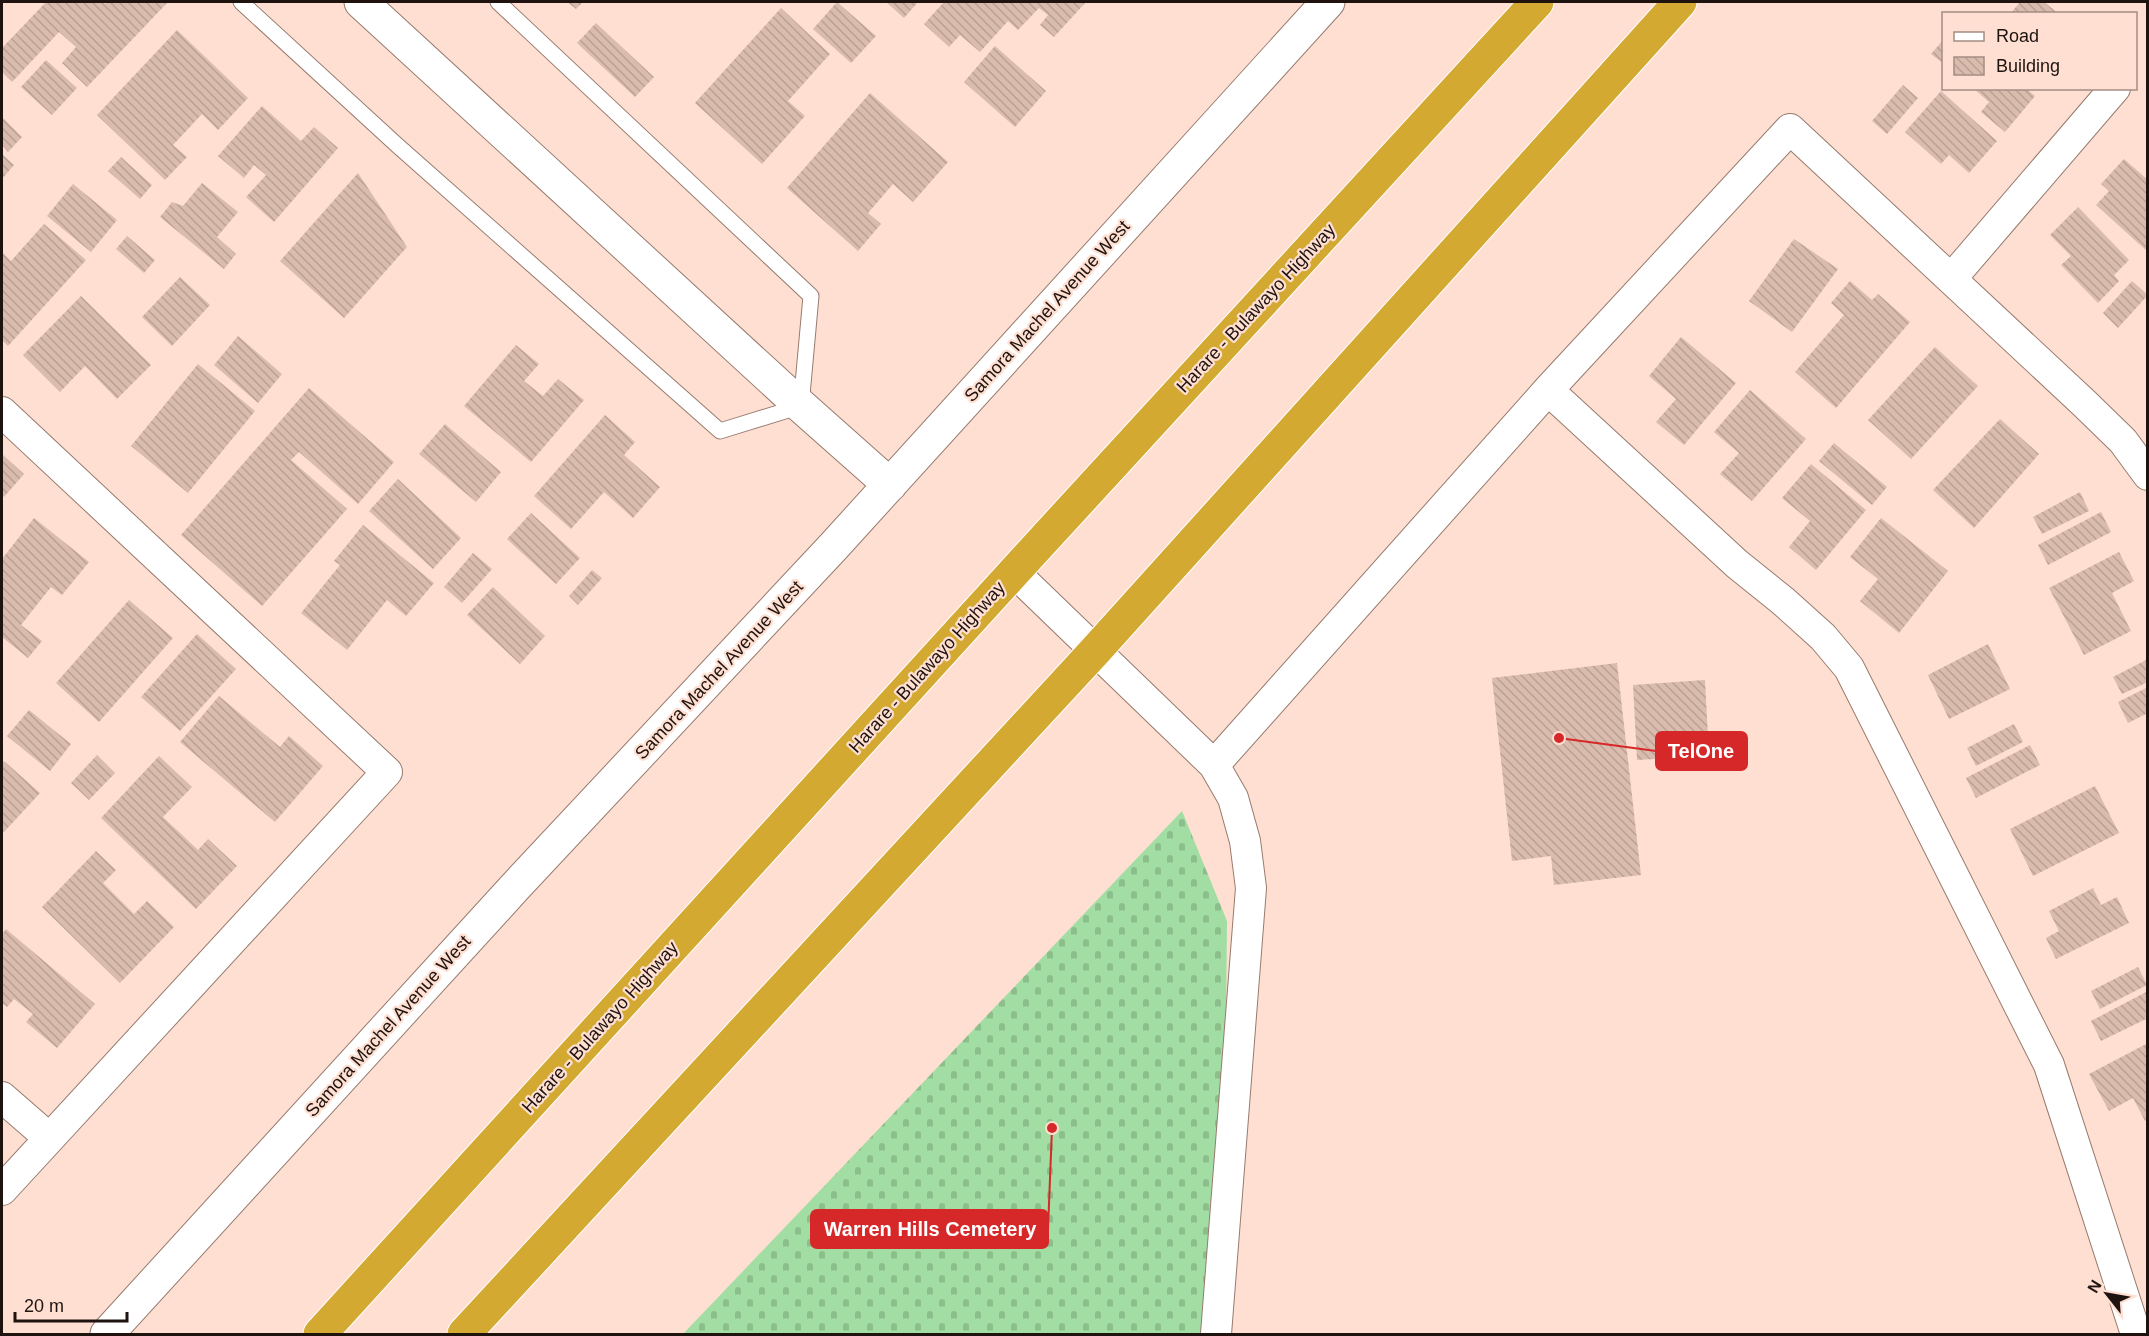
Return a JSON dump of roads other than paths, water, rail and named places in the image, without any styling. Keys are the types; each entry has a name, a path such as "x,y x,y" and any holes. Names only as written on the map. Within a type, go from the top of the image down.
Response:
{"highway":[{"name":"Harare - Bulawayo Highway","path":"320,1335 1014,572 1537,2"},
{"path":"464,1335 1095,651 1680,2"}],"street":[{"path":"361,2 890,485"},
{"name":"Samora Machel Avenue West","path":"106,1335 515,887 890,485 1321,4"},
{"path":"1951,279 2113,90"},
{"path":"1214,765 1548,390 1790,129 2085,404 2123,441 2148,475"},
{"path":"1548,390 1737,564 1823,637 1848,668 2049,1065 2136,1335"},
{"path":"2,412 387,772 2,1190"},
{"path":"1014,572 1214,765 1233,798 1245,841 1251,888 1216,1335"},
{"path":"2,1097 49,1138"}],"lane":[{"path":"241,2 398,146 720,431 801,406 811,296 498,2"}],"place":[{"name":"TelOne","path":"1559,738"},
{"name":"Warren Hills Cemetery","path":"1052,1128"}]}
